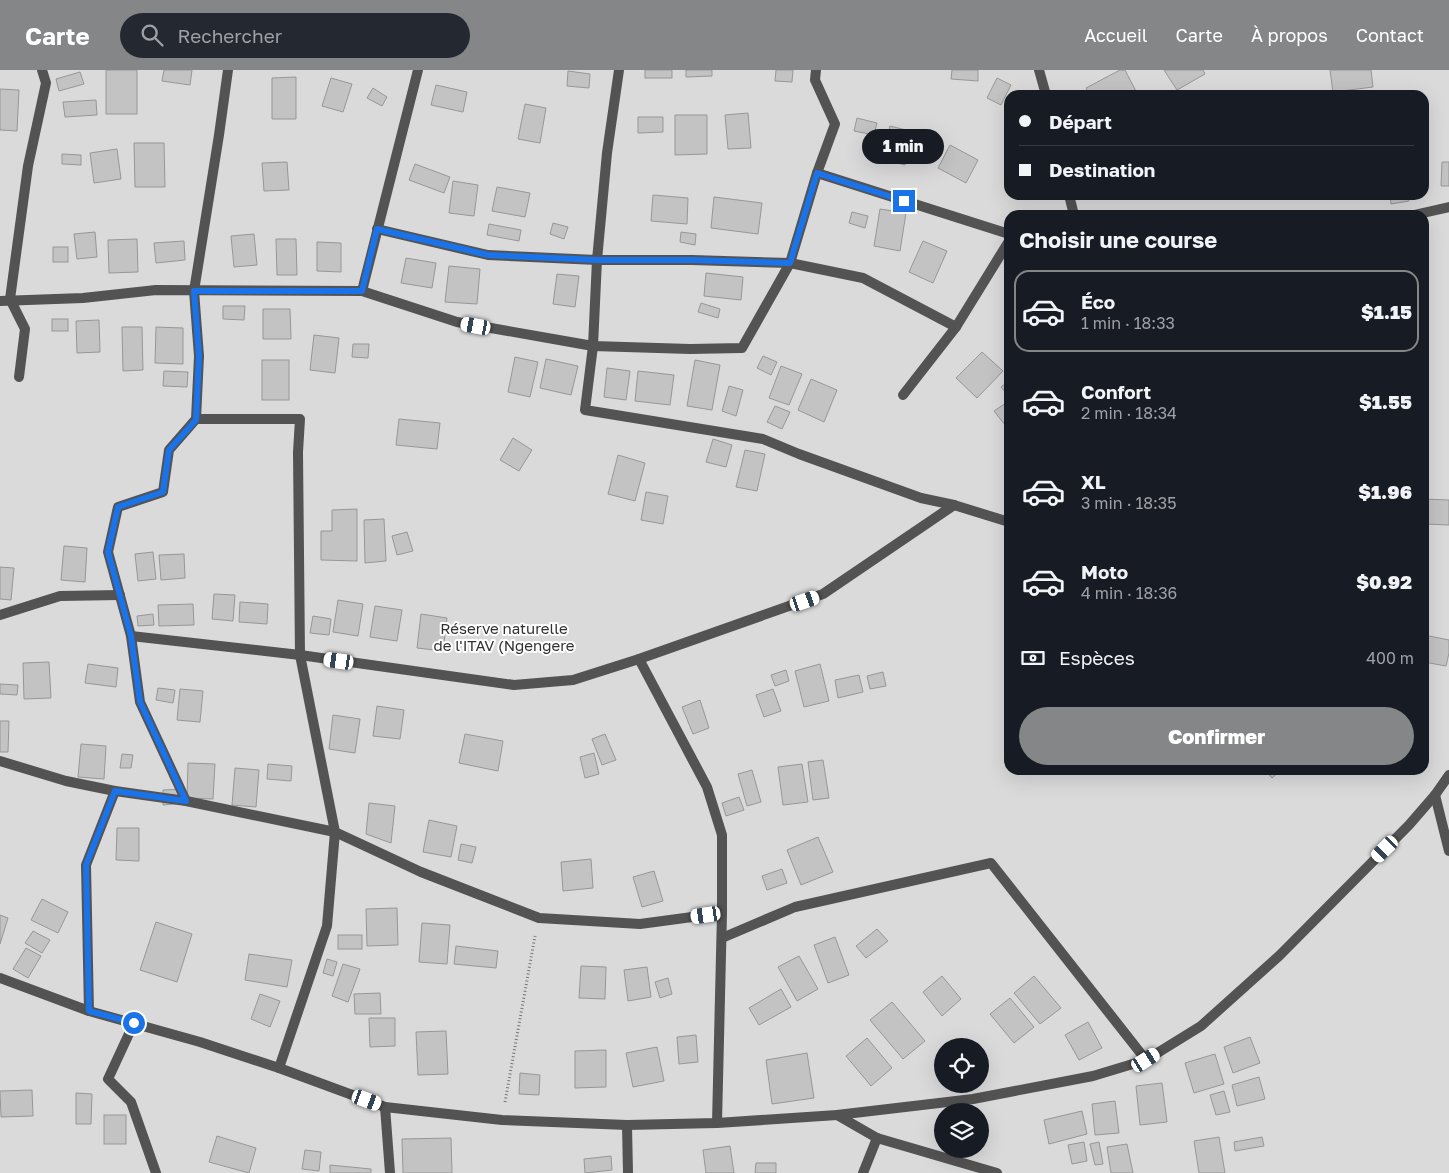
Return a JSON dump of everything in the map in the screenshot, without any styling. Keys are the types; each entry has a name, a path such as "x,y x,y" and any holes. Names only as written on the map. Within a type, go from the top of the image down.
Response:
{"street":[{"path":"19,377 25,329 5,300 28,166 46,83 42,70"},
{"path":"186,801 140,702 131,636 108,552 118,507 163,492 169,450 196,420 199,356 194,291 228,70"},
{"path":"362,291 418,70"},
{"path":"619,70 607,154 597,260 593,346 585,410 763,439 921,498 954,505 1004,520"},
{"path":"5,300 83,298 156,290 362,291 457,322 593,346 690,349 742,348 790,263 817,173 835,124 815,80 816,70"},
{"path":"1039,70 1045,90"},
{"path":"817,173 1004,232"},
{"path":"1429,212 1449,208"},
{"path":"377,229 488,255 597,260 790,263 863,278 956,327"},
{"path":"903,395 956,327 1004,249"},
{"path":"196,420 300,419 298,452 300,655 335,832 327,926 279,1068"},
{"path":"131,636 300,655 514,685 572,680 639,659 823,594 954,505"},
{"path":"0,615 60,596 120,595"},
{"path":"639,659 707,787 722,835 718,1123"},
{"path":"0,760 66,781 115,791 186,801 335,832 421,872 539,918 640,924 722,913"},
{"path":"0,978 89,1011 200,1042 279,1068 385,1107 502,1120 627,1125 718,1123 837,1115 973,1100 1093,1076 1146,1060 1201,1026 1279,956 1409,825 1435,795 1449,775"},
{"path":"89,1011 86,865 115,791"},
{"path":"1435,795 1449,851"},
{"path":"722,938 795,907 991,863 1146,1060"},
{"path":"134,1023 108,1079 131,1102 156,1173"},
{"path":"385,1107 390,1173"},
{"path":"837,1115 876,1138 997,1173"},
{"path":"627,1125 628,1173"},
{"path":"863,1173 876,1138"}],"path":[{"path":"502,1120 539,918"}],"green space":[{"name":"Réserve naturelle de l'ITAV (Ngengere","path":"0,70 1449,70 1449,1173 0,1173"}],"building":[{"path":"106,70 137,70 137,114 106,114"},
{"path":"164,70 192,70 190,85 162,81"},
{"path":"645,70 672,70 672,78 645,78"},
{"path":"686,70 712,70 712,76 686,77"},
{"path":"776,70 793,70 792,82 775,81"},
{"path":"952,70 978,70 978,81 951,79"},
{"path":"1120,70 1125,70 1135,90 1087,90 1086,88"},
{"path":"1164,70 1203,70 1205,74 1177,90"},
{"path":"1330,70 1371,70 1373,87 1333,90"},
{"path":"568,71 590,74 589,88 567,86"},
{"path":"80,72 84,84 59,91 56,79"},
{"path":"296,77 296,119 272,119 272,78"},
{"path":"331,78 352,84 343,112 322,106"},
{"path":"997,78 1011,85 1008,90 1004,90 1004,99 1001,105 987,98"},
{"path":"436,85 467,92 463,112 431,105"},
{"path":"373,88 387,97 382,106 367,98"},
{"path":"0,89 19,90 17,131 0,130"},
{"path":"96,100 97,115 65,117 63,102"},
{"path":"525,104 546,108 540,143 518,139"},
{"path":"748,113 751,148 728,149 725,115"},
{"path":"675,115 707,115 707,154 675,155"},
{"path":"638,117 663,117 663,132 638,133"},
{"path":"857,118 877,123 874,135 854,131"},
{"path":"890,126 914,132 905,165 881,159"},
{"path":"134,143 164,143 165,187 135,187"},
{"path":"950,145 978,160 966,183 938,168"},
{"path":"117,149 121,179 94,183 90,153"},
{"path":"62,154 81,155 81,165 62,164"},
{"path":"287,162 289,190 264,191 262,163"},
{"path":"1442,162 1449,162 1449,186 1441,186"},
{"path":"415,164 450,177 444,193 409,180"},
{"path":"453,181 478,185 474,216 449,213"},
{"path":"497,187 530,193 525,217 492,211"},
{"path":"653,195 688,198 687,224 651,221"},
{"path":"714,197 762,203 758,234 711,228"},
{"path":"1391,200 1409,200 1409,201 1391,204"},
{"path":"880,209 906,213 900,251 874,246"},
{"path":"852,212 868,216 865,228 849,223"},
{"path":"553,223 568,227 564,239 550,234"},
{"path":"489,224 521,230 519,241 487,235"},
{"path":"95,232 97,257 77,259 74,234"},
{"path":"681,232 696,234 695,245 680,242"},
{"path":"254,234 257,265 234,267 231,236"},
{"path":"137,239 138,272 109,273 108,240"},
{"path":"276,239 296,239 297,275 277,275"},
{"path":"184,241 185,260 156,263 154,243"},
{"path":"923,241 947,251 933,283 909,272"},
{"path":"317,242 341,243 341,272 317,271"},
{"path":"53,247 68,247 68,262 53,262"},
{"path":"406,258 436,263 432,288 401,283"},
{"path":"449,266 480,269 477,304 445,302"},
{"path":"706,273 743,277 741,300 704,296"},
{"path":"557,274 579,276 575,307 553,304"},
{"path":"701,303 720,309 718,318 698,312"},
{"path":"223,306 245,306 244,320 223,319"},
{"path":"263,309 290,309 291,339 263,339"},
{"path":"52,319 68,319 68,331 52,331"},
{"path":"99,320 100,352 77,353 76,321"},
{"path":"122,327 142,327 143,370 123,371"},
{"path":"156,327 183,328 183,364 155,363"},
{"path":"314,335 339,338 335,373 310,370"},
{"path":"353,344 369,344 368,358 352,357"},
{"path":"982,352 1003,371 977,398 956,378"},
{"path":"763,356 777,362 771,375 757,368"},
{"path":"515,357 538,362 530,397 508,392"},
{"path":"546,359 578,366 571,395 540,388"},
{"path":"262,360 289,360 289,400 262,400"},
{"path":"695,360 720,365 712,410 687,406"},
{"path":"781,366 802,374 789,405 769,398"},
{"path":"607,368 630,371 626,400 604,397"},
{"path":"164,371 188,372 187,387 163,386"},
{"path":"638,371 674,375 670,405 635,401"},
{"path":"811,379 837,390 824,422 798,410"},
{"path":"729,386 743,390 736,416 722,411"},
{"path":"1004,404 1004,424 994,411"},
{"path":"775,406 790,412 782,429 767,422"},
{"path":"399,419 440,423 437,449 396,445"},
{"path":"513,438 532,450 519,471 500,460"},
{"path":"713,439 732,445 726,467 706,462"},
{"path":"745,450 765,454 757,491 736,487"},
{"path":"618,455 645,463 635,501 608,494"},
{"path":"646,492 668,496 663,524 641,520"},
{"path":"1429,499 1449,500 1449,525 1429,524"},
{"path":"357,509 357,561 321,560 321,531 332,531 332,510"},
{"path":"384,519 386,561 365,563 364,520"},
{"path":"407,532 413,551 397,555 392,536"},
{"path":"64,546 87,548 85,582 61,580"},
{"path":"153,552 156,579 138,581 135,554"},
{"path":"184,554 185,578 161,580 159,555"},
{"path":"0,567 14,568 11,600 0,599"},
{"path":"214,594 235,595 233,621 212,619"},
{"path":"338,600 363,604 358,636 333,632"},
{"path":"240,602 268,604 267,624 239,622"},
{"path":"193,604 194,625 159,626 158,605"},
{"path":"375,606 402,610 397,641 370,637"},
{"path":"153,614 154,625 138,626 137,616"},
{"path":"421,614 447,618 443,651 417,648"},
{"path":"313,616 331,619 329,635 310,633"},
{"path":"1429,636 1449,640 1446,666 1429,663"},
{"path":"49,662 51,698 24,699 23,663"},
{"path":"88,664 118,668 116,687 85,683"},
{"path":"820,664 829,701 804,707 795,671"},
{"path":"786,670 789,681 775,686 771,675"},
{"path":"883,672 886,686 870,689 867,676"},
{"path":"859,675 863,692 838,698 835,680"},
{"path":"0,684 18,685 17,695 0,694"},
{"path":"158,688 175,690 173,703 156,700"},
{"path":"180,689 203,691 200,722 177,720"},
{"path":"773,689 781,711 764,717 756,695"},
{"path":"700,700 709,728 693,734 682,707"},
{"path":"377,706 404,710 400,739 373,736"},
{"path":"333,715 360,719 355,753 329,749"},
{"path":"0,721 9,721 8,752 0,752"},
{"path":"465,734 503,741 498,771 459,763"},
{"path":"605,734 616,760 602,765 592,739"},
{"path":"81,744 106,746 104,779 78,777"},
{"path":"594,753 599,774 585,778 580,757"},
{"path":"122,754 133,755 131,768 120,768"},
{"path":"823,760 829,798 813,800 808,762"},
{"path":"188,763 215,764 213,799 187,798"},
{"path":"268,764 292,766 291,781 267,779"},
{"path":"802,764 808,802 783,805 778,767"},
{"path":"235,768 259,770 256,807 232,805"},
{"path":"752,770 761,802 747,806 738,774"},
{"path":"183,789 184,803 163,805 163,790"},
{"path":"739,797 744,810 726,816 722,803"},
{"path":"369,803 395,806 391,843 366,834"},
{"path":"429,820 457,826 451,857 423,852"},
{"path":"117,828 139,828 139,861 116,860"},
{"path":"818,837 833,872 801,885 787,850"},
{"path":"461,844 476,847 472,863 458,860"},
{"path":"591,859 593,888 563,891 561,862"},
{"path":"782,869 787,883 767,890 762,876"},
{"path":"654,871 663,901 642,907 633,877"},
{"path":"42,899 68,912 58,933 31,920"},
{"path":"397,908 398,945 367,946 366,909"},
{"path":"0,915 8,918 0,944"},
{"path":"156,922 192,934 177,982 140,970"},
{"path":"422,923 450,925 447,964 419,962"},
{"path":"877,929 888,941 866,958 856,946"},
{"path":"33,931 50,940 42,953 25,943"},
{"path":"338,935 362,935 362,949 338,949"},
{"path":"835,937 849,975 828,983 814,945"},
{"path":"456,946 498,951 496,968 454,964"},
{"path":"26,948 41,956 28,978 13,969"},
{"path":"249,954 292,960 287,987 245,980"},
{"path":"799,956 818,989 797,1001 778,967"},
{"path":"327,959 337,962 333,976 323,973"},
{"path":"343,964 360,969 348,1002 332,996"},
{"path":"581,966 606,967 605,999 579,998"},
{"path":"647,967 651,997 628,1001 624,970"},
{"path":"942,976 961,999 942,1016 923,992"},
{"path":"1034,976 1061,1008 1040,1024 1014,993"},
{"path":"668,978 672,994 660,998 655,982"},
{"path":"781,989 791,1007 759,1025 749,1008"},
{"path":"380,993 381,1014 355,1014 354,994"},
{"path":"260,994 280,1001 270,1027 251,1019"},
{"path":"1010,998 1034,1027 1014,1043 990,1014"},
{"path":"892,1002 925,1041 903,1059 870,1020"},
{"path":"369,1018 395,1018 395,1046 370,1047"},
{"path":"1088,1022 1102,1048 1079,1060 1065,1035"},
{"path":"446,1031 448,1074 418,1075 416,1032"},
{"path":"696,1035 698,1062 679,1064 677,1037"},
{"path":"1250,1037 1260,1063 1233,1073 1224,1047"},
{"path":"867,1038 892,1068 871,1086 846,1056"},
{"path":"657,1047 664,1081 633,1087 626,1053"},
{"path":"606,1050 606,1087 575,1088 575,1051"},
{"path":"807,1053 814,1098 772,1104 766,1060"},
{"path":"1215,1054 1224,1084 1194,1093 1185,1063"},
{"path":"520,1073 540,1075 539,1095 519,1094"},
{"path":"1259,1077 1265,1099 1237,1106 1232,1085"},
{"path":"1162,1083 1167,1122 1140,1125 1136,1086"},
{"path":"32,1090 33,1116 1,1117 0,1091"},
{"path":"1224,1091 1230,1112 1216,1115 1210,1095"},
{"path":"76,1093 92,1094 91,1124 76,1124"},
{"path":"1115,1101 1119,1133 1095,1135 1092,1104"},
{"path":"1082,1111 1087,1134 1049,1144 1044,1120"},
{"path":"104,1115 126,1115 126,1144 104,1144"},
{"path":"217,1136 256,1148 249,1173 209,1162"},
{"path":"1219,1137 1225,1173 1199,1173 1194,1141"},
{"path":"1262,1137 1264,1146 1235,1151 1234,1142"},
{"path":"451,1138 452,1173 403,1173 402,1139"},
{"path":"1084,1142 1087,1161 1072,1164 1068,1145"},
{"path":"1099,1142 1103,1164 1095,1165 1090,1144"},
{"path":"1127,1144 1133,1173 1111,1173 1107,1147"},
{"path":"730,1146 734,1173 706,1173 703,1150"},
{"path":"305,1150 321,1152 319,1171 302,1169"},
{"path":"611,1156 612,1170 585,1173 584,1159"},
{"path":"756,1163 776,1163 776,1173 755,1173"},
{"path":"330,1165 371,1169 371,1173 330,1173"}],"route":[{"path":"134,1023 89,1011 86,865 115,791 186,801 140,702 131,636 108,552 118,507 163,492 169,450 196,420 199,356 194,291 362,291 377,229 488,255 597,260 790,263 817,173 904,201"}]}
